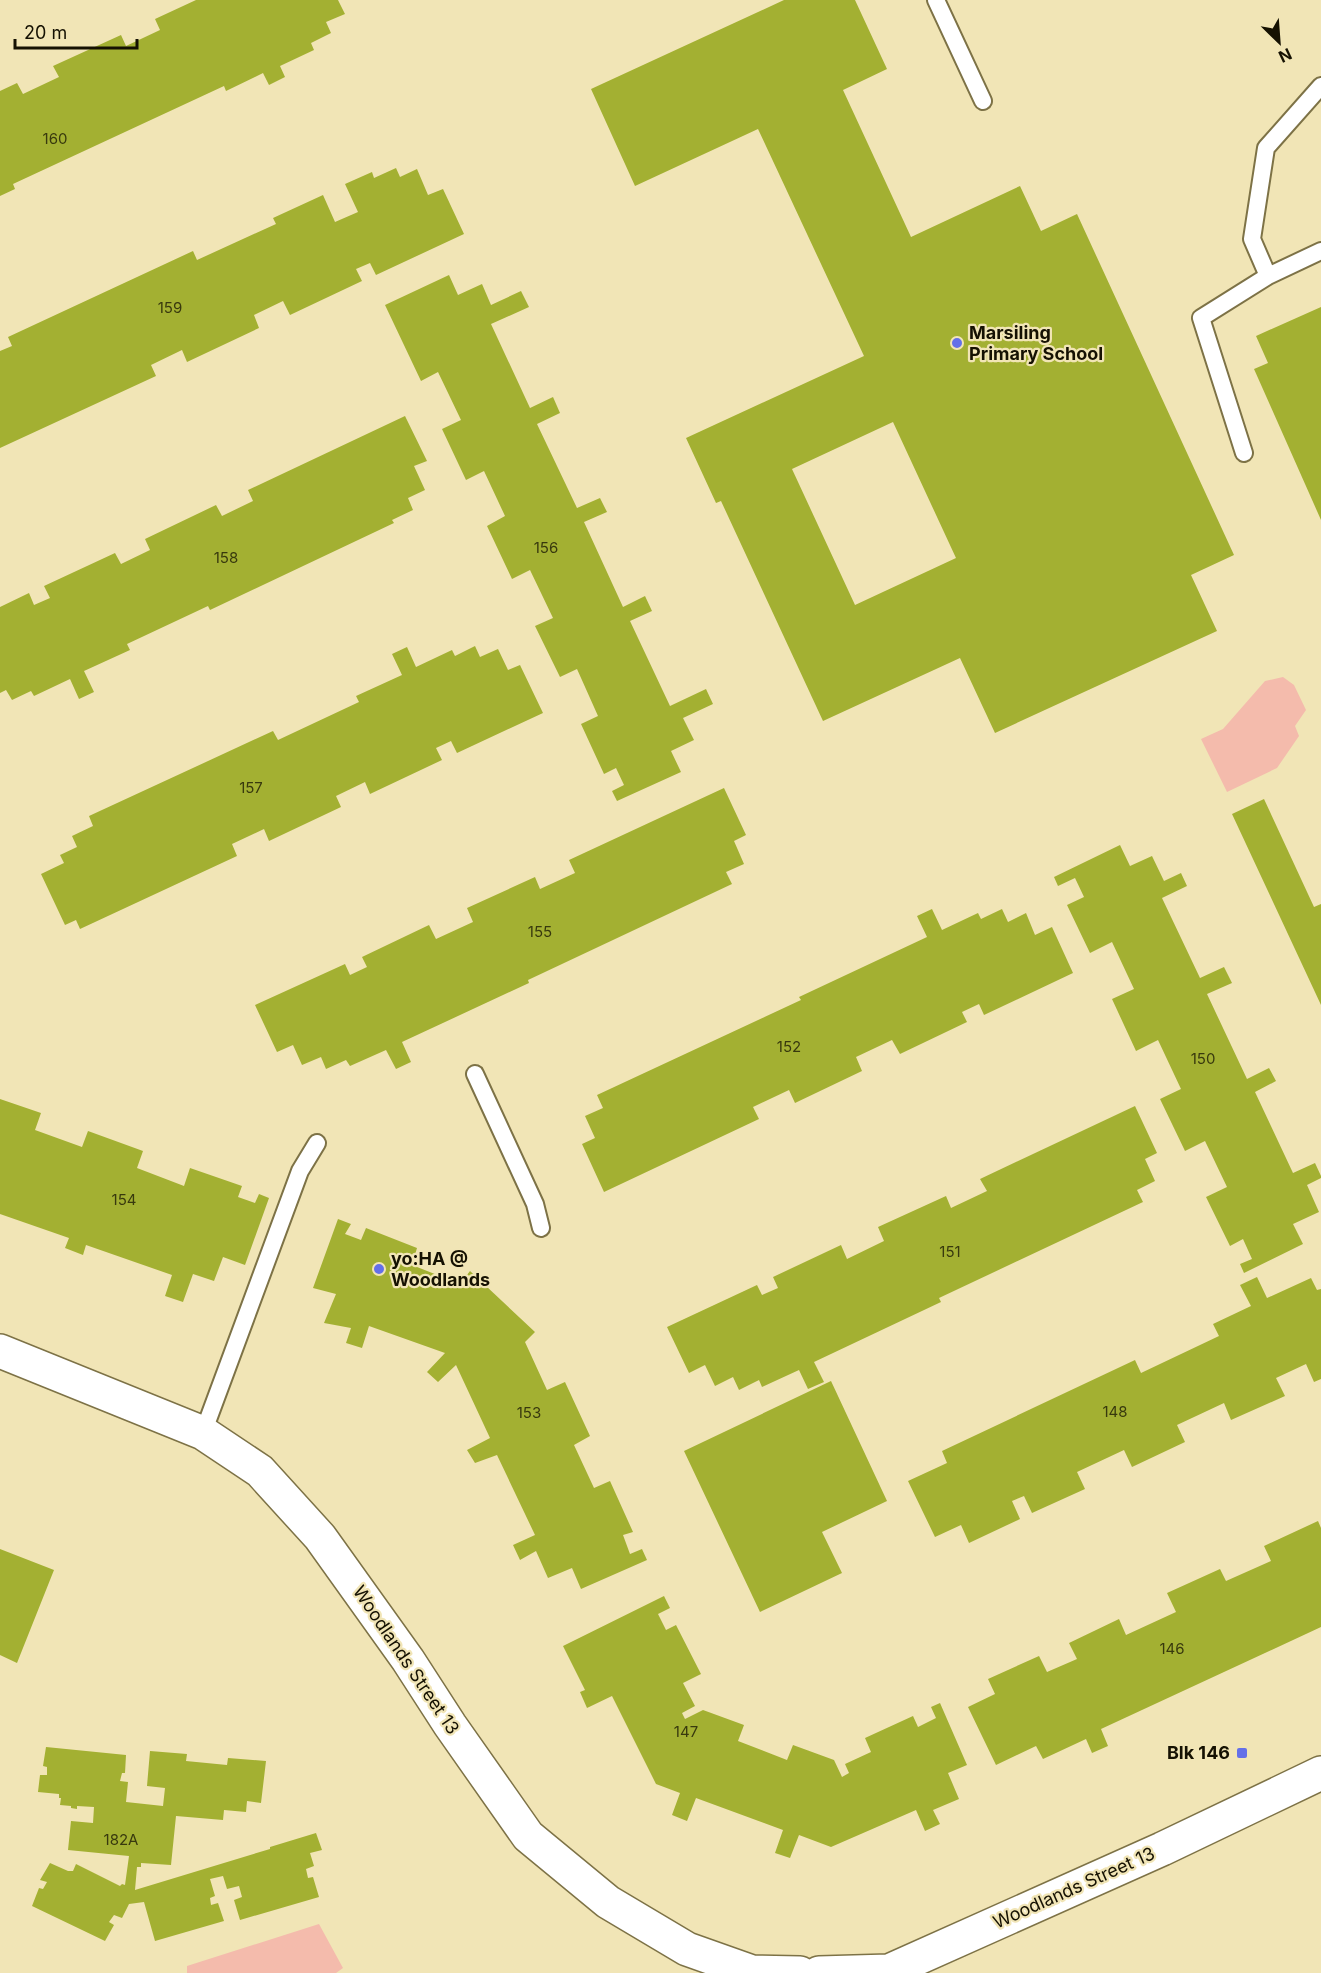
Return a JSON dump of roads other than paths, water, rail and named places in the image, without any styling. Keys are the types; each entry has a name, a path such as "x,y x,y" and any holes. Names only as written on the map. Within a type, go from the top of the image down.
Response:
{"street":[{"name":"Woodlands Street 13","path":"0,1351 203,1433 260,1471 320,1537 408,1660 450,1725 528,1836 608,1902 687,1949 752,1972 800,1973"},
{"name":"Woodlands Street 13","path":"819,1973 889,1971 1162,1849 1321,1773"}],"lane":[{"path":"936,0 983,101"},
{"path":"1268,276 1252,239 1266,148 1321,86"},
{"path":"1244,453 1201,318 1268,276 1321,251"},
{"path":"475,1074 535,1203 541,1228"},
{"path":"203,1433 300,1171 317,1143"}],"place":[{"name":"Marsiling Primary School","path":"957,343"},
{"name":"yo:HA @ Woodlands","path":"379,1269"},
{"name":"Blk 146","path":"1242,1753"}]}
